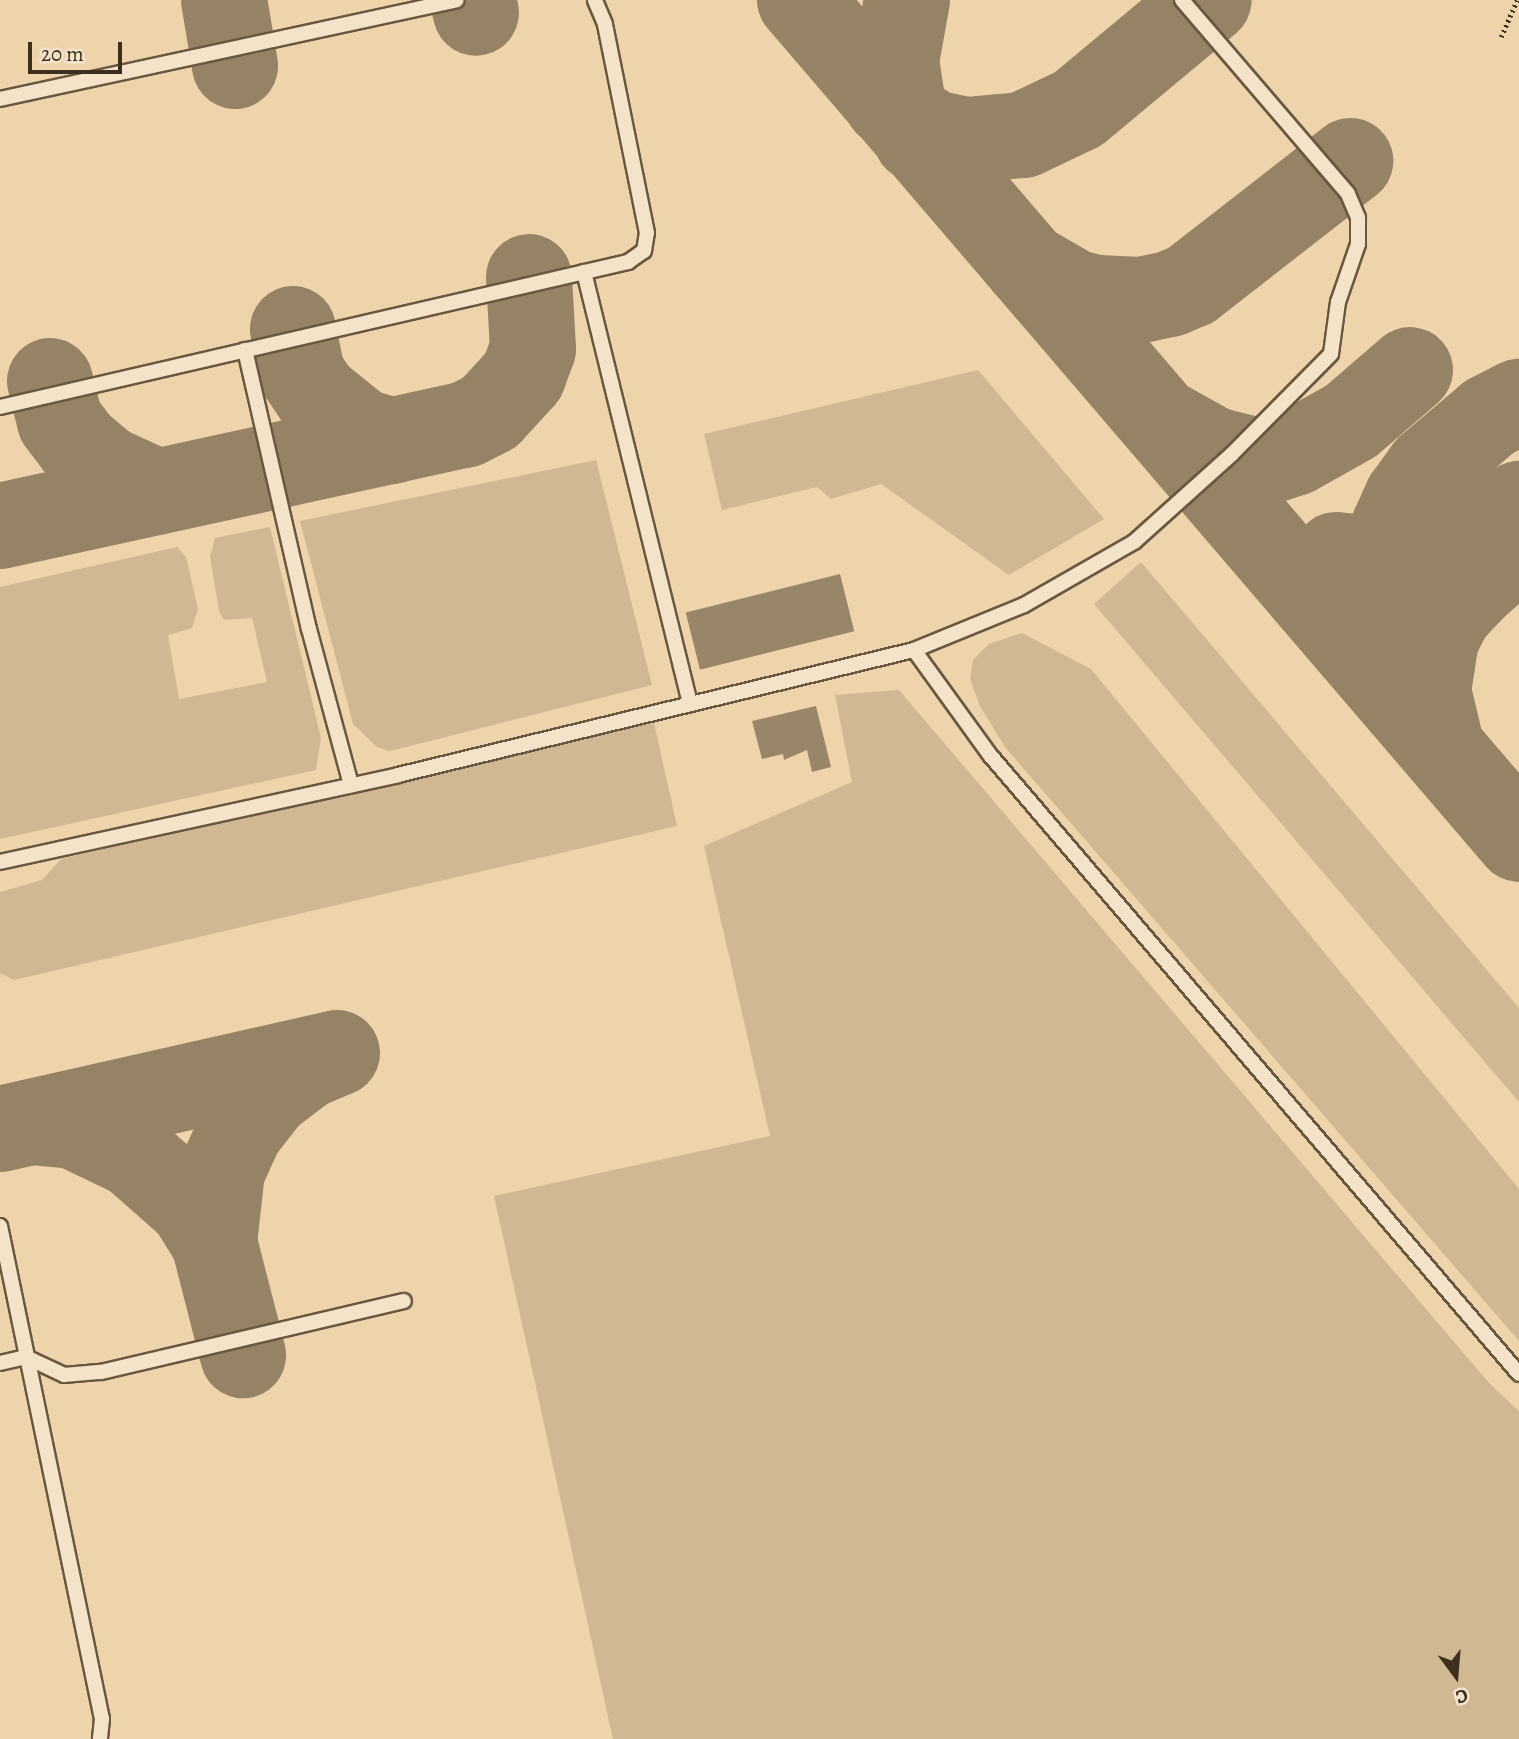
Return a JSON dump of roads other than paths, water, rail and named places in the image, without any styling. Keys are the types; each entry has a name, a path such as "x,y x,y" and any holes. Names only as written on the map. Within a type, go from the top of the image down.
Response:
{"lane":[{"path":"0,99 456,0"},
{"path":"0,407 628,262 644,251 647,233 597,0"},
{"path":"0,862 351,785 914,650 1024,605 1134,542 1231,455 1331,354 1340,293 1358,244 1358,218 1348,194 1182,0"},
{"path":"584,272 690,704"},
{"path":"245,350 309,629 351,785"},
{"path":"914,650 990,755 1519,1374"},
{"path":"0,1226 102,1719 100,1739"},
{"path":"0,1363 26,1357 64,1375 101,1372 404,1301"}]}
